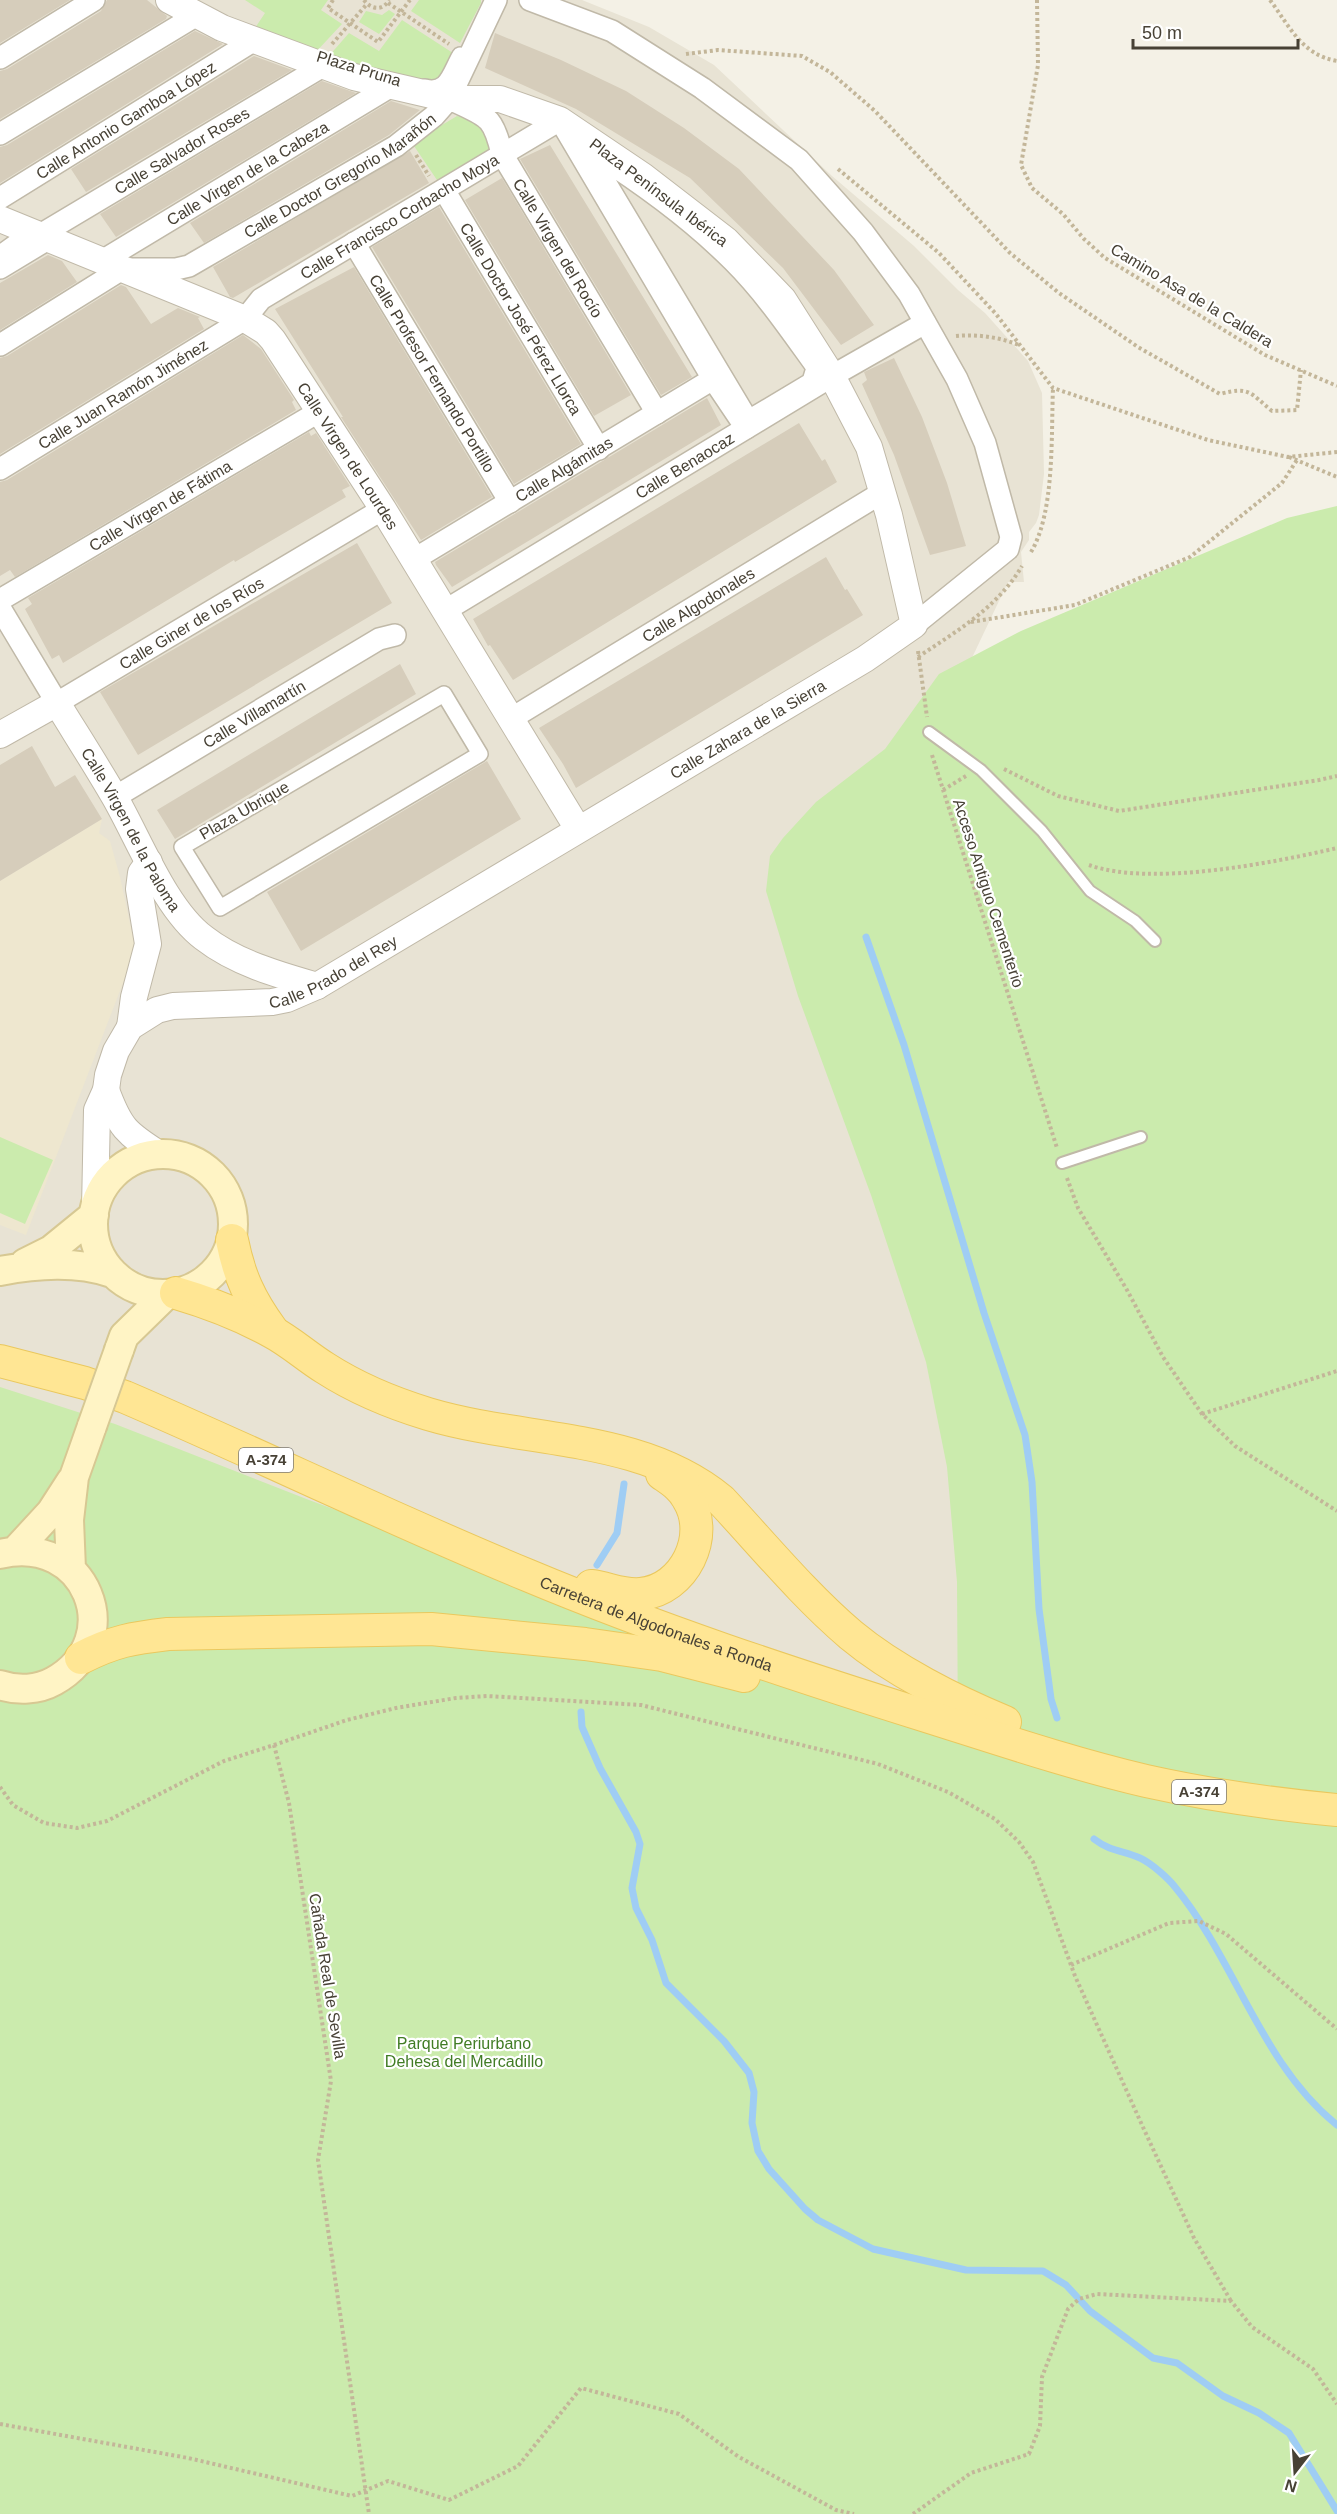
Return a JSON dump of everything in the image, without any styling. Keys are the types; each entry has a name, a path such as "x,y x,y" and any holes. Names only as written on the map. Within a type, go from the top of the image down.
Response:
{"main road":[{"path":"71,1569 69,1520 74,1477 121,1343 115,1275 100,1255 94,1235 94,1212 103,1188 117,1171 137,1159 159,1154 181,1156 201,1165 217,1179 229,1197 234,1219 232,1240 236,1264 251,1301 274,1333"},
{"path":"7,1270 51,1250 94,1212"},
{"path":"7,1270 70,1264 90,1266 115,1275 133,1287 150,1293 171,1293 195,1287 212,1275 224,1259 232,1240"},
{"path":"171,1293 226,1309 274,1333 325,1368 375,1395 475,1426 598,1445 675,1470 702,1485 721,1500 852,1635 905,1671 966,1706 1018,1728 1064,1759"},
{"path":"121,1343 171,1293"},
{"name":"Carretera de Algodonales a Ronda","path":"0,1361 85,1383 125,1397 527,1575 769,1666 1064,1759 1145,1781 1207,1793 1337,1810"},
{"path":"527,1575 605,1588 622,1594 642,1594 662,1588 678,1576 690,1559 696,1539 696,1519 689,1500 676,1483 659,1472 650,1462"},
{"path":"8,1552 51,1512 74,1477"},
{"path":"8,1552 36,1551 55,1557 71,1569 85,1588 92,1611 91,1635 81,1658"},
{"path":"0,1685 24,1689 47,1685 66,1674 81,1658 106,1645 126,1639 168,1634 431,1629 585,1644 662,1655 790,1690 863,1696"}],"street":[{"path":"0,58 94,0"},
{"path":"169,0 191,8 253,41 327,56 354,77 449,99 500,99 560,120"},
{"name":"Plaza Pruna","path":"191,8 255,34 356,70 435,90 442,87 489,2 488,0"},
{"name":"Calle Doctor Gregorio Marañón","path":"112,265 176,269 189,266 396,146 434,116 449,99 496,0"},
{"path":"530,0 612,31 702,88 799,160 863,232 909,294 957,379 985,443 1011,537 1008,549 914,625"},
{"path":"0,134 191,8"},
{"name":"Calle Antonio Gamboa López","path":"0,198 253,41"},
{"name":"Calle Salvador Roses","path":"0,268 44,237 327,56"},
{"name":"Calle Virgen de la Cabeza","path":"0,345 112,265 176,215 393,86"},
{"name":"Calle Virgen del Rocío","path":"449,99 483,115 494,125 502,154 657,413"},
{"name":"Calle Francisco Corbacho Moya","path":"245,319 261,299 560,120"},
{"name":"Plaza Península Ibérica","path":"560,120 643,176 726,240 783,299 832,376 869,447 883,492 914,625"},
{"name":"Plaza Península Ibérica","path":"560,120 713,379 747,422"},
{"name":"Plaza Península Ibérica","path":"593,156 637,185 732,264 779,318 814,368 810,381 747,422 742,405 593,156"},
{"name":"Calle Doctor José Pérez Llorca","path":"441,191 599,449"},
{"name":"Calle Virgen de Lourdes","path":"0,219 245,319 266,332 383,509 578,829"},
{"path":"0,233 18,240 0,253"},
{"name":"Calle Profesor Fernando Portillo","path":"354,243 510,502"},
{"name":"Calle Juan Ramón Jiménez","path":"0,469 245,319"},
{"name":"Calle Benaocaz","path":"446,610 747,422 832,376 929,331"},
{"name":"Calle Algámitas","path":"413,561 713,379"},
{"name":"Calle Virgen de Fátima","path":"0,600 320,411"},
{"name":"Calle Algodonales","path":"512,718 883,492"},
{"name":"Calle Giner de los Ríos","path":"0,735 383,509"},
{"name":"Calle Virgen de la Paloma","path":"0,608 115,797 149,862 184,919 205,939 244,961 317,986"},
{"name":"Calle Zahara de la Sierra","path":"578,829 865,658 914,625"},
{"name":"Calle Villamartín","path":"115,797 379,639 395,635"},
{"name":"Plaza Ubrique","path":"444,694 480,754 220,908 182,847 444,694"},
{"name":"Calle Prado del Rey","path":"94,1212 97,1110 106,1090 116,1051 130,1027 157,1010 184,1005 272,1002 287,999 317,986 578,829"},
{"path":"130,1027 134,997 148,944 139,881 141,873 149,862"},
{"path":"106,1090 116,1115 131,1137 159,1154"}],"lane":[{"path":"929,732 981,770 1042,831 1090,891 1136,921 1155,941"},
{"path":"1062,1163 1141,1137"}],"path":[{"path":"333,0 328,8 378,42 410,0"},
{"name":"Camino Asa de la Caldera","path":"1037,0 1038,65 1021,165 1032,188 1063,214 1084,239 1105,258 1265,355 1337,386"},
{"path":"1270,0 1306,48 1320,58 1337,61"},
{"path":"327,56 366,2 378,8 389,1 401,12 461,52"},
{"path":"654,58 717,50 801,56 830,72 875,111 1010,253 1059,293 1138,347 1220,394 1239,388 1249,392 1272,411 1297,410 1301,370"},
{"path":"406,138 441,191"},
{"path":"799,160 837,169 939,253 996,314 1053,388 1208,440 1288,457 1337,477"},
{"path":"929,331 982,336 1020,345"},
{"path":"1288,457 1337,452"},
{"path":"971,622 1075,605 1190,557 1282,483 1297,460"},
{"name":"Acceso Antiguo Cementerio","path":"914,625 932,753 1078,1208 1127,1290 1163,1357 1202,1414 1235,1446 1337,1511"},
{"path":"943,790 974,771 1000,767 1058,796 1119,811 1337,776"},
{"path":"1060,854 1103,869 1165,874 1283,860 1337,848"},
{"path":"1202,1414 1337,1371"},
{"path":"0,1787 13,1805 44,1823 77,1828 106,1821 224,1761 348,1720 396,1708 487,1696 642,1705 878,1764 948,1792 995,1819 1019,1842 1033,1862 1071,1965 1194,2238 1231,2301 1252,2327 1313,2369 1337,2404"},
{"name":"Cañada Real de Sevilla","path":"274,1745 289,1803 331,2081 318,2160 369,2514"},
{"path":"1071,1965 1169,1923 1199,1922 1226,1934 1337,2029"},
{"path":"914,2514 971,2473 1029,2454 1040,2426 1042,2377 1068,2309 1079,2300 1097,2294 1231,2301"},
{"path":"0,2424 188,2458 351,2496 388,2481 449,2500 518,2466 581,2388 679,2414 739,2457 836,2510 854,2514"}],"shaded area":[{"path":"0,0 582,0 649,27 714,65 832,176 914,246 958,290 985,313 1028,361 1042,393 1044,474 1039,515 1029,532 1029,540 1021,552 1024,582 1008,582 951,702 934,1222 974,1704 0,1866"},
{"path":"102,819 99,833 110,841 120,877 134,942 133,957 26,1235 0,1225 0,881"}],"green space":[{"path":"245,0 328,0 321,10 342,24 314,54 253,31 265,13"},
{"path":"419,0 481,0 481,3 460,43 411,11"},
{"path":"389,10 395,14 379,34 359,22 366,11 382,15"},
{"path":"402,20 456,55 441,82 428,86 328,57 349,33 379,51"},
{"path":"457,116 475,120 493,140 487,155 439,183 412,143"},
{"name":"Parque Periurbano Dehesa del Mercadillo","path":"1337,506 1337,2514 0,2514 0,1387 115,1424 309,1500 958,1741 957,1582 947,1467 926,1362 871,1195 798,996 766,891 770,856 816,802 885,749 939,674 1021,631 1287,518"},
{"path":"0,1137 53,1160 25,1224 0,1213"}],"building":[{"path":"0,0 70,0 0,43"},
{"path":"107,0 147,0 167,16 166,19 0,119 0,71 7,69 101,11"},
{"path":"195,31 223,44 0,183 0,147 7,145"},
{"path":"495,33 561,60 626,91 684,128 739,169 834,270 874,325 841,345 783,268 690,178 576,109 485,68"},
{"path":"254,56 292,70 86,192 71,169"},
{"path":"322,81 356,93 116,237 100,214"},
{"path":"391,101 420,110 389,135 204,243 190,223"},
{"path":"550,145 692,377 661,395 520,159"},
{"path":"410,151 429,183 233,298 230,297 213,267"},
{"path":"502,178 631,395 594,416 465,200"},
{"path":"439,207 581,444 514,484 372,247"},
{"path":"48,255 62,261 77,282 0,330 0,283"},
{"path":"354,267 492,497 421,540 341,417 343,417 275,309"},
{"path":"121,285 126,287 151,324 178,308 200,317 198,318 204,329 0,454 0,358 7,356"},
{"path":"243,335 261,349 294,400 292,402 296,410 15,577 10,570 0,576 0,482 7,480"},
{"path":"894,358 922,417 947,483 966,546 930,555 894,455 862,384 867,380 864,372"},
{"path":"707,398 721,425 452,587 436,565 435,562"},
{"path":"799,423 822,461 825,459 837,482 513,680 490,645 488,646 473,619"},
{"path":"309,432 311,436 316,433 350,486 342,490 346,497 235,562 234,560 63,663 59,655 52,659 25,609 32,604 28,598"},
{"path":"357,543 392,603 138,755 100,692"},
{"path":"826,557 863,615 576,788 539,728"},
{"path":"400,664 416,694 175,839 157,810"},
{"path":"32,746 55,787 75,775 102,819 0,881 0,765"},
{"path":"487,761 521,819 301,951 267,892"}],"waterway":[{"path":"866,937 904,1045 984,1313 1025,1435 1032,1482 1039,1609 1051,1699 1057,1718"},
{"path":"597,1565 617,1533 624,1484"},
{"path":"581,1712 582,1727 600,1768 636,1832 640,1844 632,1888 636,1908 652,1940 666,1983 724,2041 749,2073 754,2092 752,2123 758,2151 769,2169 805,2209 818,2220 873,2249 966,2270 1043,2271 1066,2285 1090,2311 1153,2358 1177,2363 1223,2396 1259,2413 1289,2433 1337,2511"},
{"path":"1094,1839 1106,1846 1144,1860 1172,1883 1196,1916 1268,2042 1288,2072 1311,2100 1337,2125"}]}
